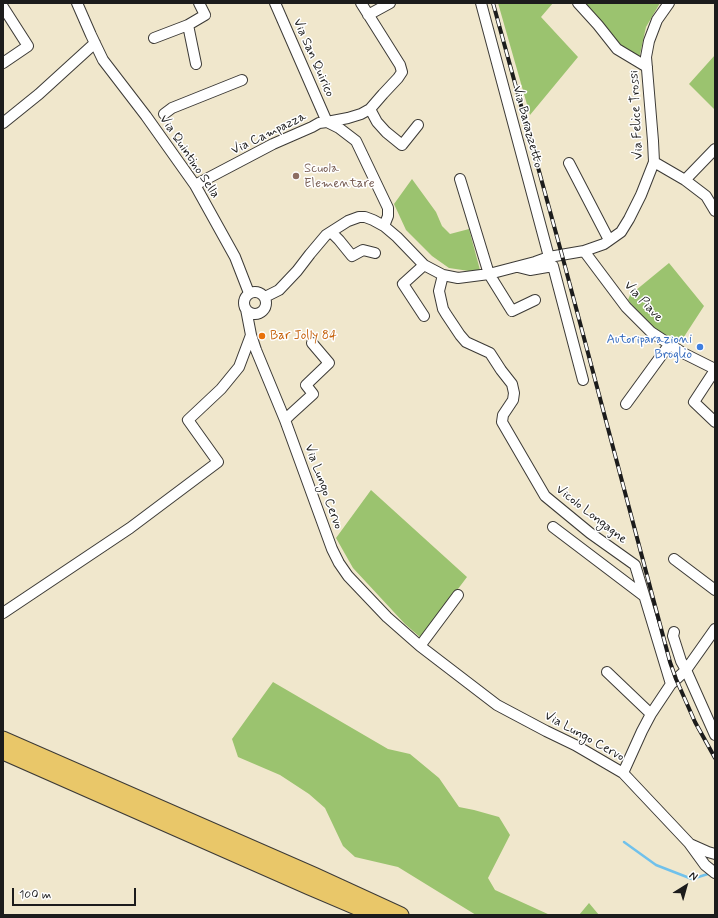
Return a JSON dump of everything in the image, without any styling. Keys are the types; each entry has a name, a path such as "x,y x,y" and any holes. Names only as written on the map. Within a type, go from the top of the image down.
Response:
{"highway":[{"path":"3,739 314,875 401,915"},
{"path":"3,752 294,881 375,915"}],"street":[{"name":"Via Quintino Sella","path":"77,3 102,60 146,116 195,185 235,257 250,293"},
{"path":"154,38 188,25 205,15 199,3"},
{"name":"Via San Quirico","path":"275,3 327,122"},
{"path":"327,122 348,118 370,110 402,72 400,65 360,3"},
{"path":"368,15 390,3"},
{"name":"Via Barazzetto","path":"481,3 549,257"},
{"path":"578,3 617,49 647,67"},
{"name":"Via Felice Trossi","path":"265,297 279,290 297,271 326,235 348,221 359,218 365,217 384,226 424,265 443,275 458,278 489,274 549,257 584,251 604,244 621,232 641,195 654,162 654,141 646,57 649,41 656,20 669,3"},
{"path":"3,7 28,46 3,63"},
{"path":"188,25 196,64"},
{"path":"3,123 39,94 95,43"},
{"path":"164,114 172,108 242,80"},
{"path":"370,110 376,122 402,145 418,125"},
{"name":"Via Campazza","path":"195,185 273,144 312,128 319,123 327,122 339,128 356,141 388,208 388,216 384,226"},
{"path":"685,180 715,149"},
{"path":"569,162 609,240"},
{"path":"654,162 685,180 706,196 714,206"},
{"path":"460,180 489,274 512,311 535,300"},
{"path":"331,232 352,256 363,250 376,253"},
{"name":"Via Piave","path":"584,251 626,307 651,332 669,345 715,370 694,402 715,422"},
{"path":"424,265 403,284 424,316"},
{"name":"Via Felice Trossi","path":"516,267 530,270 552,266 583,380"},
{"name":"Vicolo Longagne","path":"443,275 439,291 443,309 446,314 466,342 490,353 512,384 514,393 513,400 503,415 502,422 545,496 590,533 635,565 671,684"},
{"path":"249,324 264,311 267,304 265,297 262,294 256,292 250,293 245,299 244,306 248,312 254,314 261,313"},
{"name":"Via Lungo Cervo","path":"246,309 251,335 256,350 285,420 322,523 332,549 348,576 387,617 420,646 497,705 575,745 623,773 689,843 705,865 714,872"},
{"path":"3,613 130,528 218,462 188,420 221,389 239,367 251,335"},
{"path":"285,420 313,394 306,385 329,363 312,343"},
{"path":"626,404 669,345"},
{"path":"553,527 644,596"},
{"path":"674,559 715,590"},
{"path":"420,646 458,595"},
{"path":"623,773 651,714 671,684 686,670 715,629"},
{"path":"674,632 681,661 715,735"},
{"path":"607,672 651,714"},
{"path":"689,843 715,855 713,863 714,872"}],"green space":[{"path":"498,3 553,3 541,17 578,57 530,115"},
{"path":"583,3 660,3 646,27 639,59 628,52 614,38"},
{"path":"715,55 715,110 689,84"},
{"path":"412,179 436,212 442,226 450,234 469,229 480,270 469,271 449,268 432,256 406,230 394,204"},
{"path":"669,263 704,306 680,343 675,344 645,320 628,300 630,295"},
{"path":"371,490 467,577 421,638 405,624 353,568 336,538"},
{"path":"273,682 388,749 410,754 439,778 459,807 499,817 510,835 488,878 495,890 550,915 476,915 398,867 355,857 343,846 325,808 309,794 280,775 238,757 232,739"},
{"path":"589,903 599,915 579,915"}],"waterway":[{"path":"624,842 656,865 692,879 711,873"}],"railway":[{"path":"493,3 562,255 670,662 695,722 715,758"}],"place":[{"name":"Scuola Elementare","path":"296,176"},
{"name":"Bar Jolly 84","path":"262,336"},
{"name":"Autoriparazioni Broglio","path":"700,347"}]}
